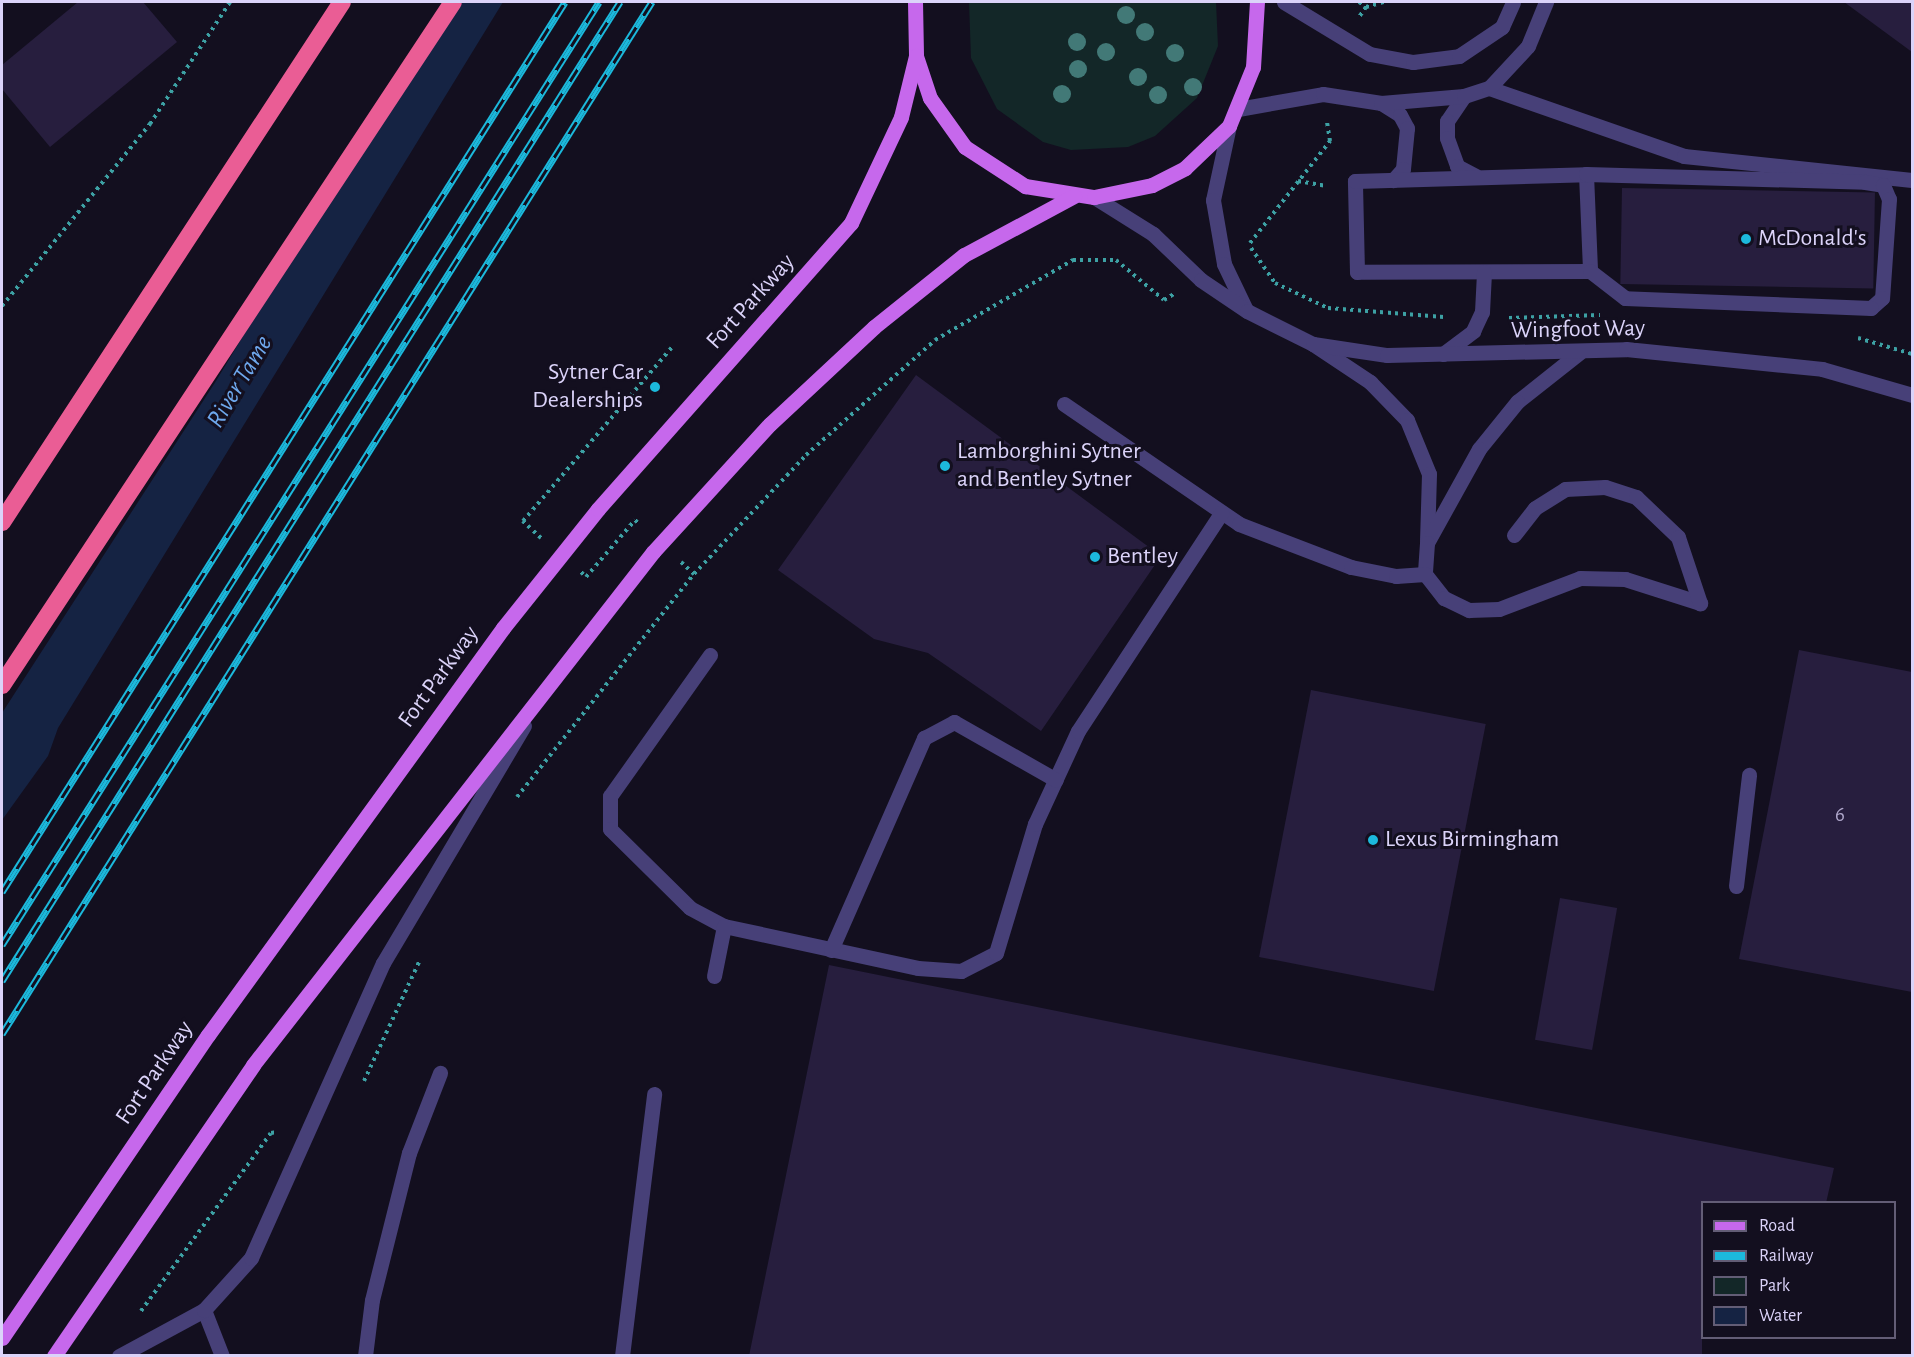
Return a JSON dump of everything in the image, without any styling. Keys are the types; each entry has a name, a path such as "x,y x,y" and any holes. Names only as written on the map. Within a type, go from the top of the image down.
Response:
{"highway":[{"path":"2,522 342,2"},
{"path":"2,685 453,2"}],"main road":[{"name":"Fort Parkway","path":"2,1338 208,1035 503,628 598,509 851,223 901,117 916,56 915,2"},
{"name":"Fort Parkway","path":"916,56 930,98 965,147 1025,186 1074,196 1094,197 1160,181 1185,168 1229,126 1238,109 1253,67 1257,2"},
{"path":"54,1356 253,1065 556,672 653,552 770,424 874,327 964,255 1074,196"}],"street":[{"path":"1284,2 1370,54 1413,62 1459,56 1502,27 1513,2"},
{"path":"1238,109 1323,94 1381,103 1464,96 1489,87 1528,45 1546,2"},
{"path":"1489,87 1684,156 1912,180"},
{"path":"1464,96 1447,121 1447,138 1456,166 1479,177"},
{"path":"1381,103 1400,115 1407,128 1403,169 1393,180"},
{"path":"1229,126 1213,200 1224,264 1247,311"},
{"path":"1586,174 1590,272"},
{"path":"1586,174 1865,182 1883,185 1888,199 1882,298 1871,308 1625,298 1590,272 1357,272 1355,181 1479,177 1586,174"},
{"name":"Wingfoot Way","path":"1094,197 1153,234 1201,280 1247,311 1313,344 1387,355 1580,352 1626,349 1821,369 1912,395"},
{"path":"1443,354 1463,342 1479,318 1484,272"},
{"path":"1313,344 1370,382 1407,420 1429,474 1425,574 1444,598 1469,610 1499,609 1580,579 1626,579 1700,603 1678,537 1636,497 1605,487 1565,489 1535,508 1514,536"},
{"path":"1427,543 1479,449 1517,402 1580,352"},
{"path":"1064,404 1221,513 1352,567 1396,576 1425,574"},
{"path":"710,655 609,796 610,829 690,908 724,926 918,968 961,971 981,965 996,952 1035,824 1078,731 1221,513"},
{"path":"119,1356 204,1310 250,1258 383,963 556,672"},
{"path":"831,950 924,738 954,722 1056,780"},
{"path":"1736,886 1749,775"},
{"path":"714,976 724,926"},
{"path":"365,1356 386,1248 409,1153 440,1073"},
{"path":"622,1356 654,1095"},
{"path":"204,1310 222,1356"}],"path":[{"path":"2,306 150,124 230,2"},
{"path":"1365,7 1384,2"},
{"path":"1249,245 1275,283 1328,308 1479,318 1606,315"},
{"path":"1852,336 1912,354"}],"green space":[{"path":"969,2 1216,2 1218,46 1197,98 1155,136 1128,147 1071,150 1043,142 997,109 971,58"}],"water":[{"name":"River Tame","path":"444,2 503,2 58,728 48,756 2,820 2,713 216,381"}],"building":[{"path":"78,2 143,2 177,42 50,147 2,89 2,65"},
{"path":"1844,2 1912,2 1912,52"},
{"name":"McDonald's","path":"1622,188 1875,192 1873,288 1620,284"},
{"name":"Lamborghini Sytner and Bentley Sytner","path":"916,375 1161,556 1041,731 928,653 874,639 778,570"},
{"path":"1799,650 1912,672 1912,992 1739,959"},
{"name":"Lexus Birmingham","path":"1311,690 1486,724 1434,991 1259,957"},
{"path":"1560,898 1617,908 1592,1050 1535,1040"},
{"path":"829,965 1834,1168 1826,1201 1701,1201 1702,1356 749,1356"}],"railway":[{"path":"2,892 565,2"},
{"path":"2,945 599,2"},
{"path":"2,981 620,2"},
{"path":"2,1034 652,2"}],"place":[{"name":"McDonald's","path":"1746,239"},
{"name":"Sytner Car Dealerships","path":"655,387"},
{"name":"Lamborghini Sytner and Bentley Sytner","path":"945,466"},
{"name":"Bentley","path":"1095,557"},
{"name":"Lexus Birmingham","path":"1373,840"}]}
